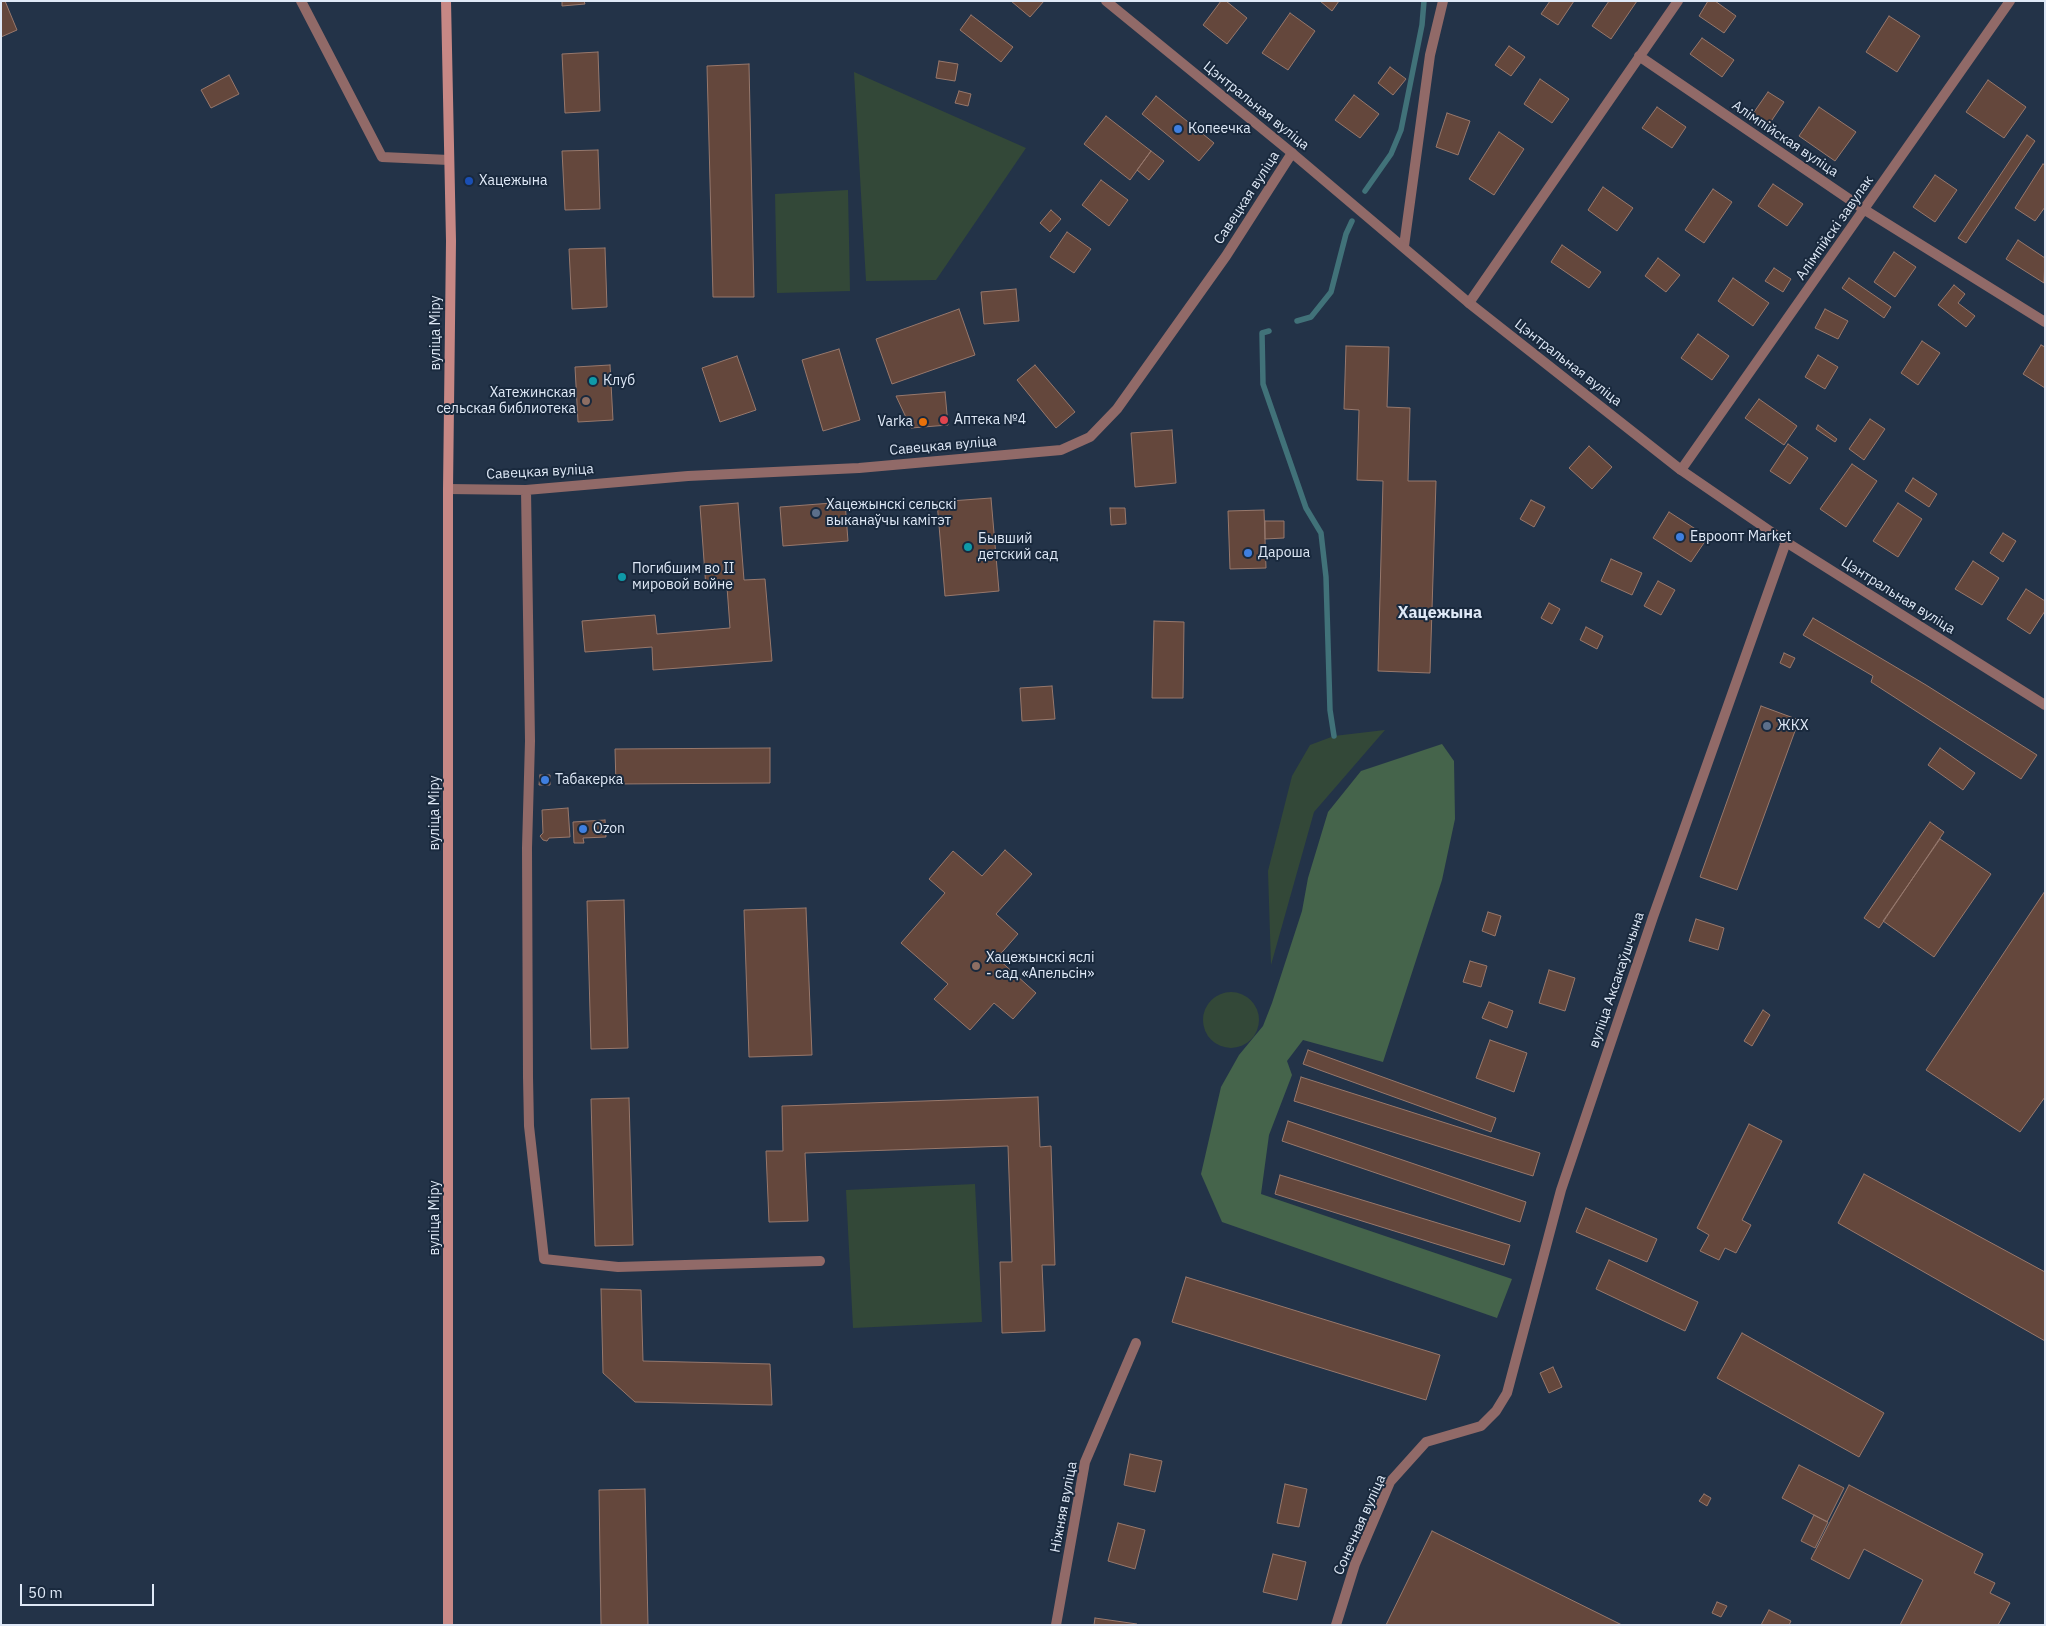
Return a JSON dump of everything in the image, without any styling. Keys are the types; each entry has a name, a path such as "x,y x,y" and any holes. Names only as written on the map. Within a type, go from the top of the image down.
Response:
{"main road":[{"name":"вуліца Міру","path":"446,1 451,241 448,489 448,1625"}],"street":[{"path":"301,1 382,157 450,160"},
{"name":"Цэнтральная вуліца","path":"1106,1 1404,246 1469,303 1681,470 1786,542 2045,705"},
{"path":"1404,246 1430,55 1443,1"},
{"path":"1469,303 1678,1"},
{"name":"Алімпійскі завулак","path":"1681,470 2010,1"},
{"name":"Алімпійская вуліца","path":"1639,56 1865,210 2045,322"},
{"name":"Савецкая вуліца","path":"448,489 526,490 688,476 859,468 1061,450 1090,437 1117,408 1226,256 1292,153"},
{"path":"526,490 530,741 527,848 529,1126 544,1259 618,1268 820,1261"},
{"name":"вуліца Аксакаўшчына","path":"1481,1426 1496,1411 1507,1393 1561,1190 1654,917 1786,542"},
{"name":"Ніжняя вуліца","path":"1056,1625 1085,1462 1136,1343"},
{"name":"Сонечная вуліца","path":"1336,1625 1355,1564 1390,1482 1426,1442 1481,1426"}],"green space":[{"path":"854,72 1026,148 936,280 866,281"},
{"path":"848,190 850,291 777,293 775,194"},
{"path":"1385,730 1314,812 1271,965 1268,871 1292,776 1310,745 1334,736"},
{"path":"1442,744 1454,761 1455,819 1442,880 1383,1062 1303,1040 1287,1061 1292,1075 1269,1135 1261,1194 1512,1279 1497,1318 1222,1222 1201,1174 1221,1087 1239,1055 1263,1026 1272,1003 1302,911 1308,878 1328,812 1361,771"},
{"path":"1225,992 1237,992 1247,996 1255,1004 1259,1020 1255,1036 1247,1044 1237,1048 1225,1048 1215,1044 1207,1036 1203,1026 1203,1014 1207,1004 1215,996"},
{"path":"975,1184 982,1322 853,1328 846,1190"}],"building":[{"path":"1,1 5,1 17,30 1,37"},
{"path":"562,1 584,1 585,4 562,6"},
{"path":"1011,1 1044,1 1030,17"},
{"path":"1221,1 1226,1 1247,18 1227,44 1203,25"},
{"path":"1320,1 1339,1 1332,11"},
{"path":"1550,1 1574,1 1558,25 1541,14"},
{"path":"1609,1 1637,1 1611,39 1592,26"},
{"path":"1708,1 1715,1 1736,16 1724,33 1699,16"},
{"path":"1290,13 1315,31 1288,70 1262,53"},
{"path":"971,15 1013,47 1001,62 960,30"},
{"path":"1889,16 1920,36 1897,72 1866,52"},
{"path":"1702,38 1734,60 1722,77 1690,54"},
{"path":"1509,46 1525,57 1511,76 1495,65"},
{"path":"598,52 600,111 565,113 562,54"},
{"path":"939,61 958,64 955,81 936,78"},
{"path":"749,64 754,297 713,297 707,66"},
{"path":"1390,67 1406,79 1393,95 1378,83"},
{"path":"229,75 239,94 211,108 201,90"},
{"path":"1540,79 1569,99 1552,123 1524,104"},
{"path":"1988,80 2026,107 2004,138 1966,112"},
{"path":"959,91 971,94 968,106 955,103"},
{"path":"1768,92 1784,102 1768,126 1752,115"},
{"path":"1354,95 1379,114 1360,138 1335,120"},
{"name":"Копеечка","path":"1156,96 1214,143 1199,161 1142,114"},
{"path":"1657,107 1686,127 1672,148 1642,128"},
{"path":"1819,107 1856,132 1835,161 1799,136"},
{"path":"1447,113 1470,121 1458,155 1436,147"},
{"path":"1106,116 1151,151 1130,180 1084,144"},
{"path":"1499,132 1524,149 1494,195 1469,179"},
{"path":"2027,135 2035,141 1966,243 1958,238"},
{"path":"598,150 600,209 565,210 562,151"},
{"path":"1151,151 1164,161 1149,180 1137,170"},
{"path":"2043,164 2045,165 2045,207 2035,221 2015,208"},
{"path":"1935,175 1957,190 1935,222 1913,207"},
{"path":"1101,180 1128,200 1109,226 1082,205"},
{"path":"1773,184 1803,204 1787,226 1758,206"},
{"path":"1603,187 1633,208 1617,231 1588,210"},
{"path":"1713,189 1732,202 1704,243 1685,230"},
{"path":"1051,210 1061,219 1050,232 1040,223"},
{"path":"1067,232 1091,249 1074,273 1050,257"},
{"path":"2018,240 2045,258 2044,283 2006,259"},
{"path":"1562,245 1601,272 1589,288 1551,262"},
{"path":"605,248 607,307 572,309 569,249"},
{"path":"1894,252 1916,267 1895,297 1874,282"},
{"path":"1658,258 1680,275 1666,292 1645,276"},
{"path":"1774,268 1791,279 1783,292 1765,281"},
{"path":"1733,278 1769,303 1753,326 1718,301"},
{"path":"1849,278 1891,307 1884,318 1842,288"},
{"path":"1954,285 1965,294 1958,303 1975,316 1966,327 1938,305"},
{"path":"1016,289 1019,321 984,324 981,292"},
{"path":"959,309 975,355 892,384 876,339"},
{"path":"1825,309 1848,321 1838,339 1815,328"},
{"path":"1698,334 1729,356 1712,380 1681,358"},
{"path":"1922,341 1940,353 1918,385 1901,373"},
{"path":"2041,345 2045,347 2045,388 2023,374"},
{"path":"1346,346 1389,347 1387,407 1410,408 1408,481 1436,481 1430,673 1378,671 1383,481 1357,480 1359,410 1344,409"},
{"path":"839,349 860,420 823,431 802,360"},
{"path":"1818,355 1838,367 1825,389 1805,377"},
{"path":"737,356 756,410 720,422 702,368"},
{"name":"Клуб","path":"610,365 613,420 578,422 575,367"},
{"path":"1035,365 1075,412 1056,428 1017,380"},
{"path":"945,392 948,425 911,428 896,396"},
{"path":"1759,399 1797,426 1784,445 1745,418"},
{"path":"1870,419 1885,429 1864,460 1849,449"},
{"path":"1818,425 1837,439 1835,442 1816,429"},
{"path":"1172,430 1176,483 1135,487 1131,433"},
{"path":"1788,444 1808,458 1790,484 1770,471"},
{"path":"1589,446 1612,467 1592,489 1569,468"},
{"path":"1852,464 1877,481 1846,527 1820,509"},
{"path":"1913,478 1937,494 1929,507 1905,491"},
{"name":"Бывший детский сад","path":"991,498 999,591 945,596 937,502"},
{"path":"1531,500 1545,507 1534,527 1520,519"},
{"path":"845,502 848,541 783,546 780,507"},
{"path":"738,503 744,580 765,579 772,661 653,670 652,647 585,652 582,621 655,615 657,634 730,628 727,587 706,588 700,506"},
{"path":"1898,503 1922,519 1898,557 1873,541"},
{"path":"1110,508 1125,508 1126,524 1111,525"},
{"name":"Дароша","path":"1264,510 1266,568 1230,569 1228,511"},
{"name":"Евроопт Market","path":"1669,512 1708,537 1691,562 1653,538"},
{"path":"1265,521 1284,521 1284,538 1265,539"},
{"path":"2003,533 2016,541 2003,562 1990,553"},
{"path":"1611,559 1642,573 1632,595 1601,581"},
{"path":"1973,561 1999,578 1982,605 1955,589"},
{"path":"1658,581 1675,590 1661,615 1644,606"},
{"path":"2026,589 2045,601 2045,611 2030,634 2007,619"},
{"path":"1549,603 1560,609 1552,624 1541,618"},
{"path":"1813,618 1926,685 2037,755 2021,779 1871,682 1873,676 1803,635"},
{"path":"1154,621 1184,622 1183,698 1152,698"},
{"path":"1586,627 1603,636 1597,649 1580,640"},
{"path":"1784,653 1795,658 1790,668 1780,663"},
{"path":"1052,686 1055,719 1022,721 1020,688"},
{"path":"1761,706 1799,720 1737,890 1700,877"},
{"path":"770,748 770,783 616,784 615,749"},
{"path":"1940,748 1975,773 1963,790 1928,765"},
{"name":"Табакерка","path":"540,775 550,775 550,785 539,785"},
{"path":"568,808 570,837 543,840 540,836 543,833 542,810"},
{"path":"605,820 606,837 583,838 584,843 574,843 573,822"},
{"path":"1930,822 1944,832 1879,928 1864,918"},
{"path":"1940,839 1991,874 1934,957 1883,921"},
{"path":"1005,850 1032,874 996,914 1018,934 997,958 1036,993 1013,1019 994,1003 970,1030 934,999 948,984 901,943 945,893 929,879 953,851 982,876"},
{"path":"2045,891 2045,1097 2020,1132 1926,1070"},
{"path":"624,900 628,1048 591,1049 587,901"},
{"path":"806,908 812,1055 749,1057 744,910"},
{"path":"1488,912 1501,916 1495,936 1482,931"},
{"path":"1696,919 1724,928 1718,950 1689,941"},
{"path":"1470,961 1487,966 1481,987 1463,982"},
{"path":"1549,970 1575,978 1565,1011 1539,1003"},
{"path":"1489,1002 1513,1011 1507,1028 1482,1018"},
{"path":"1763,1010 1770,1015 1752,1046 1744,1041"},
{"path":"1490,1040 1527,1053 1514,1092 1476,1078"},
{"path":"1308,1050 1496,1118 1491,1132 1303,1064"},
{"path":"1301,1077 1540,1153 1533,1176 1294,1101"},
{"path":"1038,1097 1040,1147 1051,1146 1055,1265 1042,1265 1045,1331 1002,1333 1000,1262 1012,1262 1008,1146 805,1153 808,1221 769,1222 766,1151 783,1151 782,1106"},
{"path":"629,1098 633,1245 595,1246 591,1099"},
{"path":"1288,1121 1526,1202 1520,1222 1282,1141"},
{"path":"1749,1124 1782,1141 1742,1220 1751,1225 1736,1253 1725,1248 1719,1260 1700,1251 1709,1235 1697,1228"},
{"path":"1864,1174 2045,1272 2045,1341 1838,1223"},
{"path":"1280,1175 1510,1245 1504,1265 1275,1194"},
{"path":"1586,1208 1657,1239 1647,1262 1576,1232"},
{"path":"1609,1260 1698,1302 1685,1331 1596,1289"},
{"path":"1186,1277 1440,1355 1426,1400 1172,1322"},
{"path":"601,1289 641,1290 643,1361 770,1364 772,1405 635,1402 603,1373"},
{"path":"1742,1333 1884,1413 1859,1457 1717,1378"},
{"path":"1553,1367 1562,1387 1549,1393 1540,1373"},
{"path":"1130,1454 1162,1461 1155,1492 1124,1485"},
{"path":"1799,1465 1844,1488 1827,1522 1782,1498"},
{"path":"1285,1484 1307,1489 1299,1527 1277,1523"},
{"path":"1849,1485 1983,1554 1974,1573 1995,1583 1990,1593 2010,1603 1998,1625 1900,1625 1923,1580 1864,1549 1849,1579 1811,1559"},
{"path":"645,1489 648,1625 601,1625 599,1490"},
{"path":"1704,1494 1711,1498 1707,1506 1699,1501"},
{"path":"1814,1515 1828,1522 1815,1548 1801,1541"},
{"path":"1118,1523 1145,1530 1135,1569 1108,1561"},
{"path":"1432,1531 1622,1625 1386,1625"},
{"path":"1273,1554 1306,1562 1297,1600 1263,1592"},
{"path":"1717,1602 1727,1606 1721,1617 1712,1613"},
{"path":"1769,1610 1791,1621 1789,1625 1761,1625"},
{"path":"1095,1618 1137,1624 1137,1625 1094,1625"}],"waterway":[{"path":"1365,191 1391,154 1401,130 1422,25 1424,1"},
{"path":"1297,321 1311,317 1331,292 1346,234 1352,221"},
{"path":"1269,331 1262,333 1263,384 1306,508 1321,533 1326,577 1330,710 1334,736"}],"place":[{"name":"Копеечка","path":"1178,129"},
{"name":"Хацежына","path":"469,181"},
{"name":"Клуб","path":"593,381"},
{"name":"Хатежинская сельская библиотека","path":"586,401"},
{"name":"Аптека №4","path":"944,420"},
{"name":"Varka","path":"923,422"},
{"name":"Хацежынскі сельскі выканаўчы камітэт","path":"816,513"},
{"name":"Евроопт Market","path":"1680,537"},
{"name":"Бывший детский сад","path":"968,547"},
{"name":"Дароша","path":"1248,553"},
{"name":"Погибшим во II мировой войне","path":"622,577"},
{"name":"ЖКХ","path":"1767,726"},
{"name":"Табакерка","path":"545,780"},
{"name":"Ozon","path":"583,829"},
{"name":"Хацежынскі яслі - сад «Апельсін»","path":"976,966"}],"district":[{"name":"Хацежына","path":"1440,613"}]}
